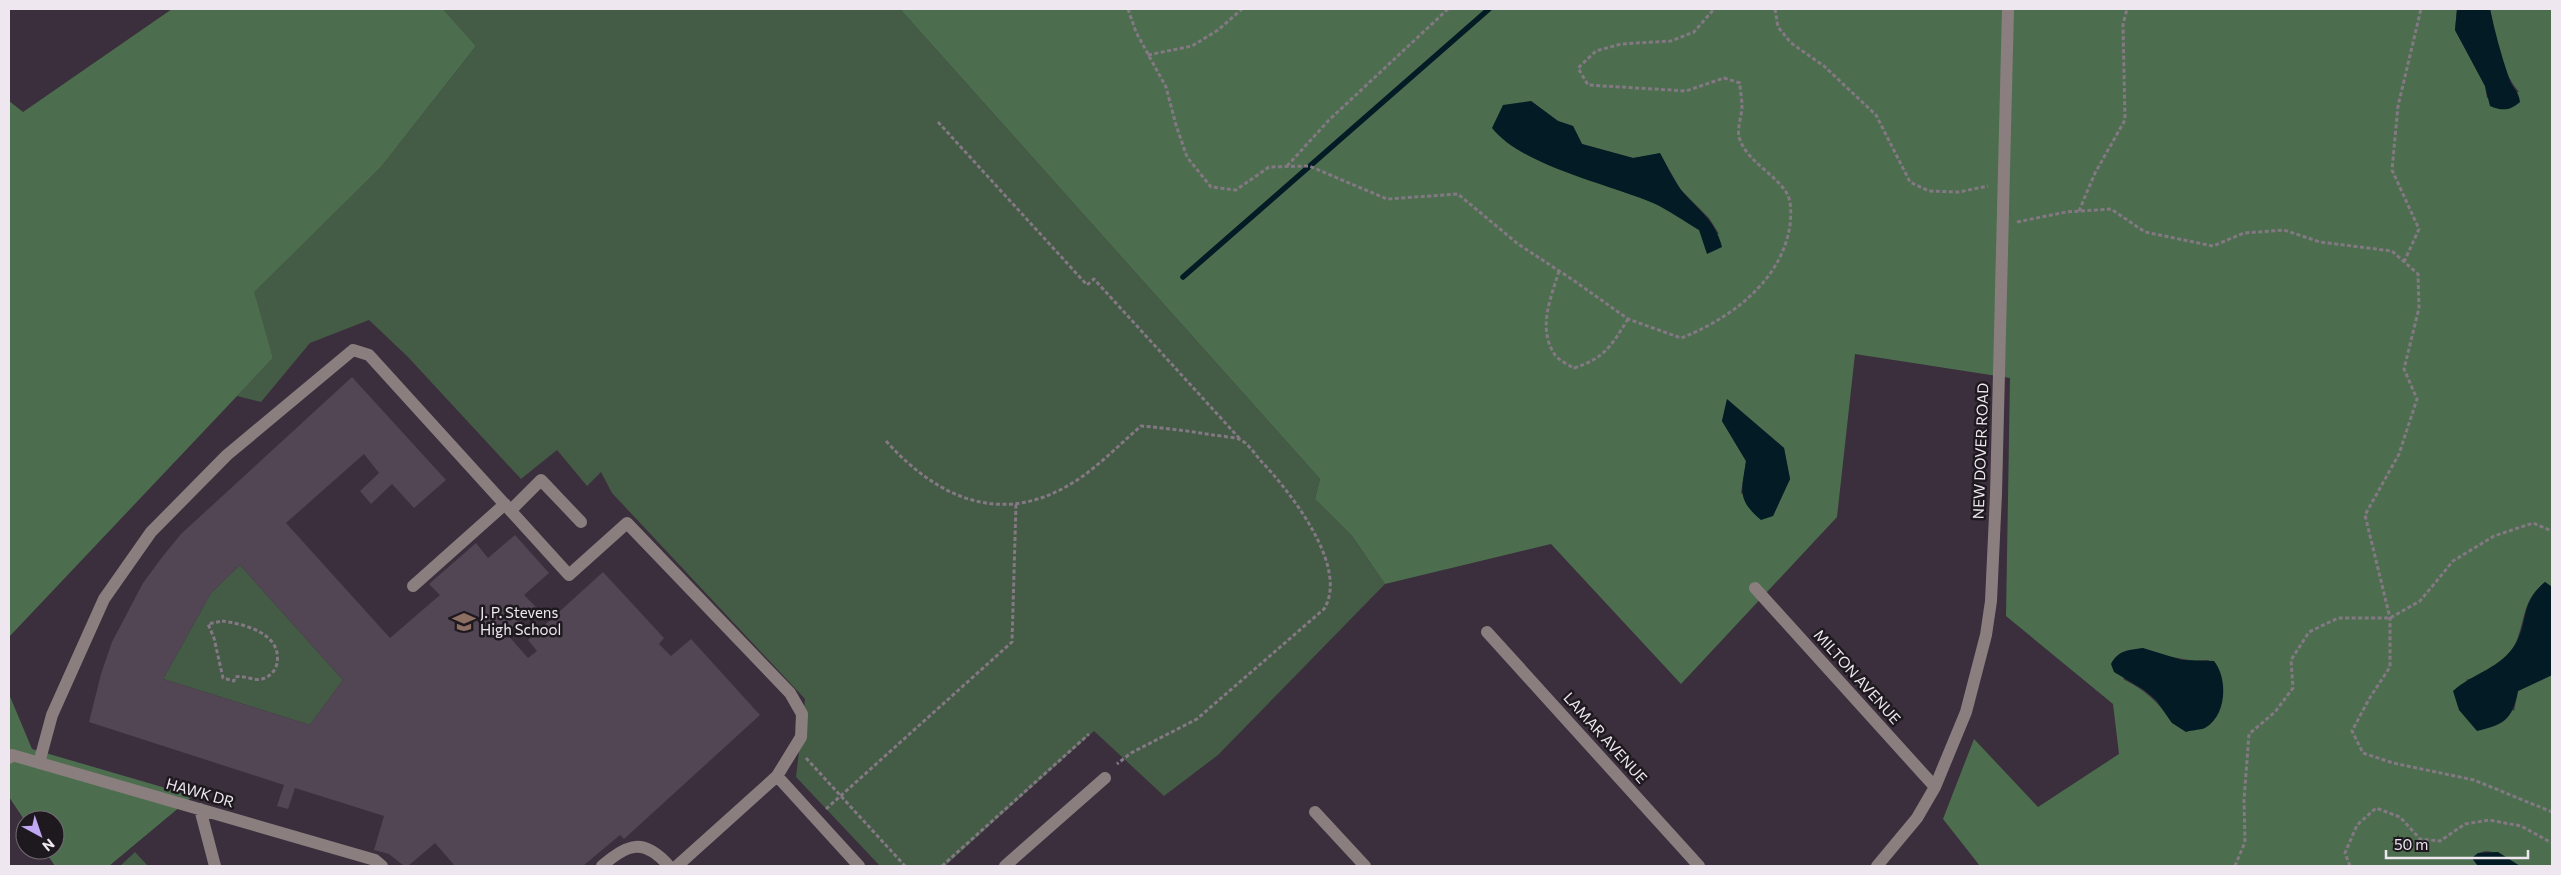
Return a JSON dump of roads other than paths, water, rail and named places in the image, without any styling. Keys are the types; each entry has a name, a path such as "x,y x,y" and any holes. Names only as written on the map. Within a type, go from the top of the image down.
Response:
{"street":[{"name":"NEW DOVER ROAD","path":"1877,866 1917,818 1935,787 1957,736 1973,687 1986,635 1991,602 1996,494 2008,9"},
{"path":"39,763 52,715 104,599 151,532 227,455 353,350 369,354 570,575 627,523 790,693 802,714 801,737 777,776 677,866"},
{"path":"413,586 541,480 581,522"},
{"name":"MILTON AVENUE","path":"1755,588 1935,787"},
{"name":"LAMAR AVENUE","path":"1487,632 1699,866"},
{"name":"HAWK DR","path":"9,758 12,755 200,809 375,860 382,866"},
{"path":"777,776 859,866"},
{"path":"1005,866 1105,778"},
{"path":"200,809 214,866"},
{"path":"1315,812 1365,866"},
{"path":"602,866 629,847 645,846 660,856 669,866"}],"water":[{"path":"2457,9 2490,9 2506,69 2520,102 2513,107 2498,109 2490,106 2485,86 2455,30"},
{"path":"1531,101 1558,121 1573,126 1582,144 1633,158 1660,153 1679,187 1711,223 1722,247 1707,254 1699,230 1671,212 1653,203 1544,163 1523,153 1492,128 1503,105"},
{"path":"1727,399 1784,448 1790,479 1773,516 1761,520 1753,513 1744,500 1742,487 1746,461 1722,421"},
{"path":"2545,582 2552,587 2552,675 2518,691 2510,715 2501,723 2477,731 2459,710 2453,691 2503,659 2510,652 2520,634 2528,604"},
{"path":"2143,648 2182,660 2214,661 2222,677 2223,696 2218,715 2205,728 2186,732 2172,723 2156,700 2144,690 2114,672 2111,664 2117,656 2124,651"},
{"path":"2498,852 2520,866 2478,866 2472,858 2478,853"}],"waterway":[{"path":"1183,277 1489,9"}],"place":[{"name":"J. P. Stevens High School","path":"464,622"}]}
